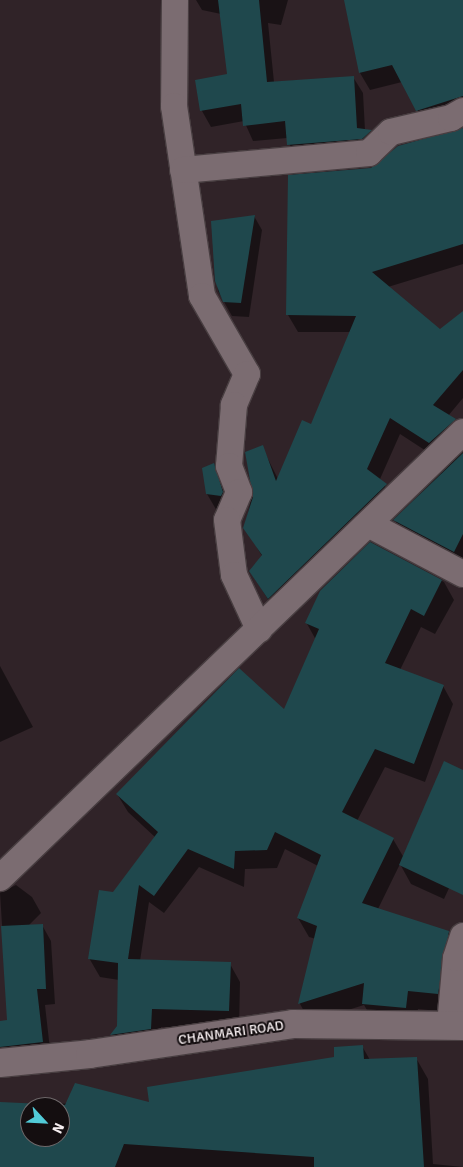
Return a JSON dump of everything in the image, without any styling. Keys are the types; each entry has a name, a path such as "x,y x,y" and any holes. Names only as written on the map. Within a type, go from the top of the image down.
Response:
{"street":[{"path":"174,0 174,106 202,296 247,374 234,405 229,466 239,492 227,520 234,575 259,629"},
{"path":"183,170 369,152 391,132 451,118 463,111"},
{"path":"0,878 370,525 463,432"},
{"path":"370,525 463,574"},
{"path":"456,1026 463,936"},
{"name":"CHANMARI ROAD","path":"0,1063 90,1054 293,1024 456,1026"}],"building":[{"path":"218,0 259,0 267,82 354,76 357,128 372,130 362,139 287,145 285,121 243,126 241,104 200,111 195,80 227,74"},
{"path":"344,0 463,0 463,96 416,111 392,65 359,73"},
{"path":"463,128 463,244 372,272 440,329 463,311 463,370 433,405 456,419 429,443 390,418 367,469 387,484 268,599 249,571 262,555 243,528 253,497 245,452 263,445 276,481 302,420 311,424 356,316 286,315 288,175 371,168 398,146"},
{"path":"255,215 241,303 223,302 215,281 211,221"},
{"path":"463,453 463,534 454,552 393,520"},
{"path":"214,463 223,492 221,496 206,494 202,468"},
{"path":"370,542 442,580 424,616 411,609 385,663 444,685 414,764 375,749 342,812 394,838 362,903 449,931 438,994 408,991 406,1008 362,1004 364,983 298,1004 317,926 297,918 321,855 275,832 267,850 235,851 234,869 188,849 154,896 139,885 128,959 231,962 229,1011 152,1009 151,1029 110,1035 117,1026 118,963 88,959 99,890 113,892 158,832 116,794 239,668 284,709 319,629 305,623 320,591"},
{"path":"444,761 463,770 463,895 399,865"},
{"path":"43,924 46,989 37,989 43,1042 0,1047 0,1021 7,1020 1,926"},
{"path":"363,1045 364,1059 417,1057 424,1167 314,1167 314,1157 124,1144 115,1167 0,1167 0,1102 20,1103 20,1147 70,1147 69,1097 75,1083 149,1102 147,1087 334,1057 334,1047"}]}
